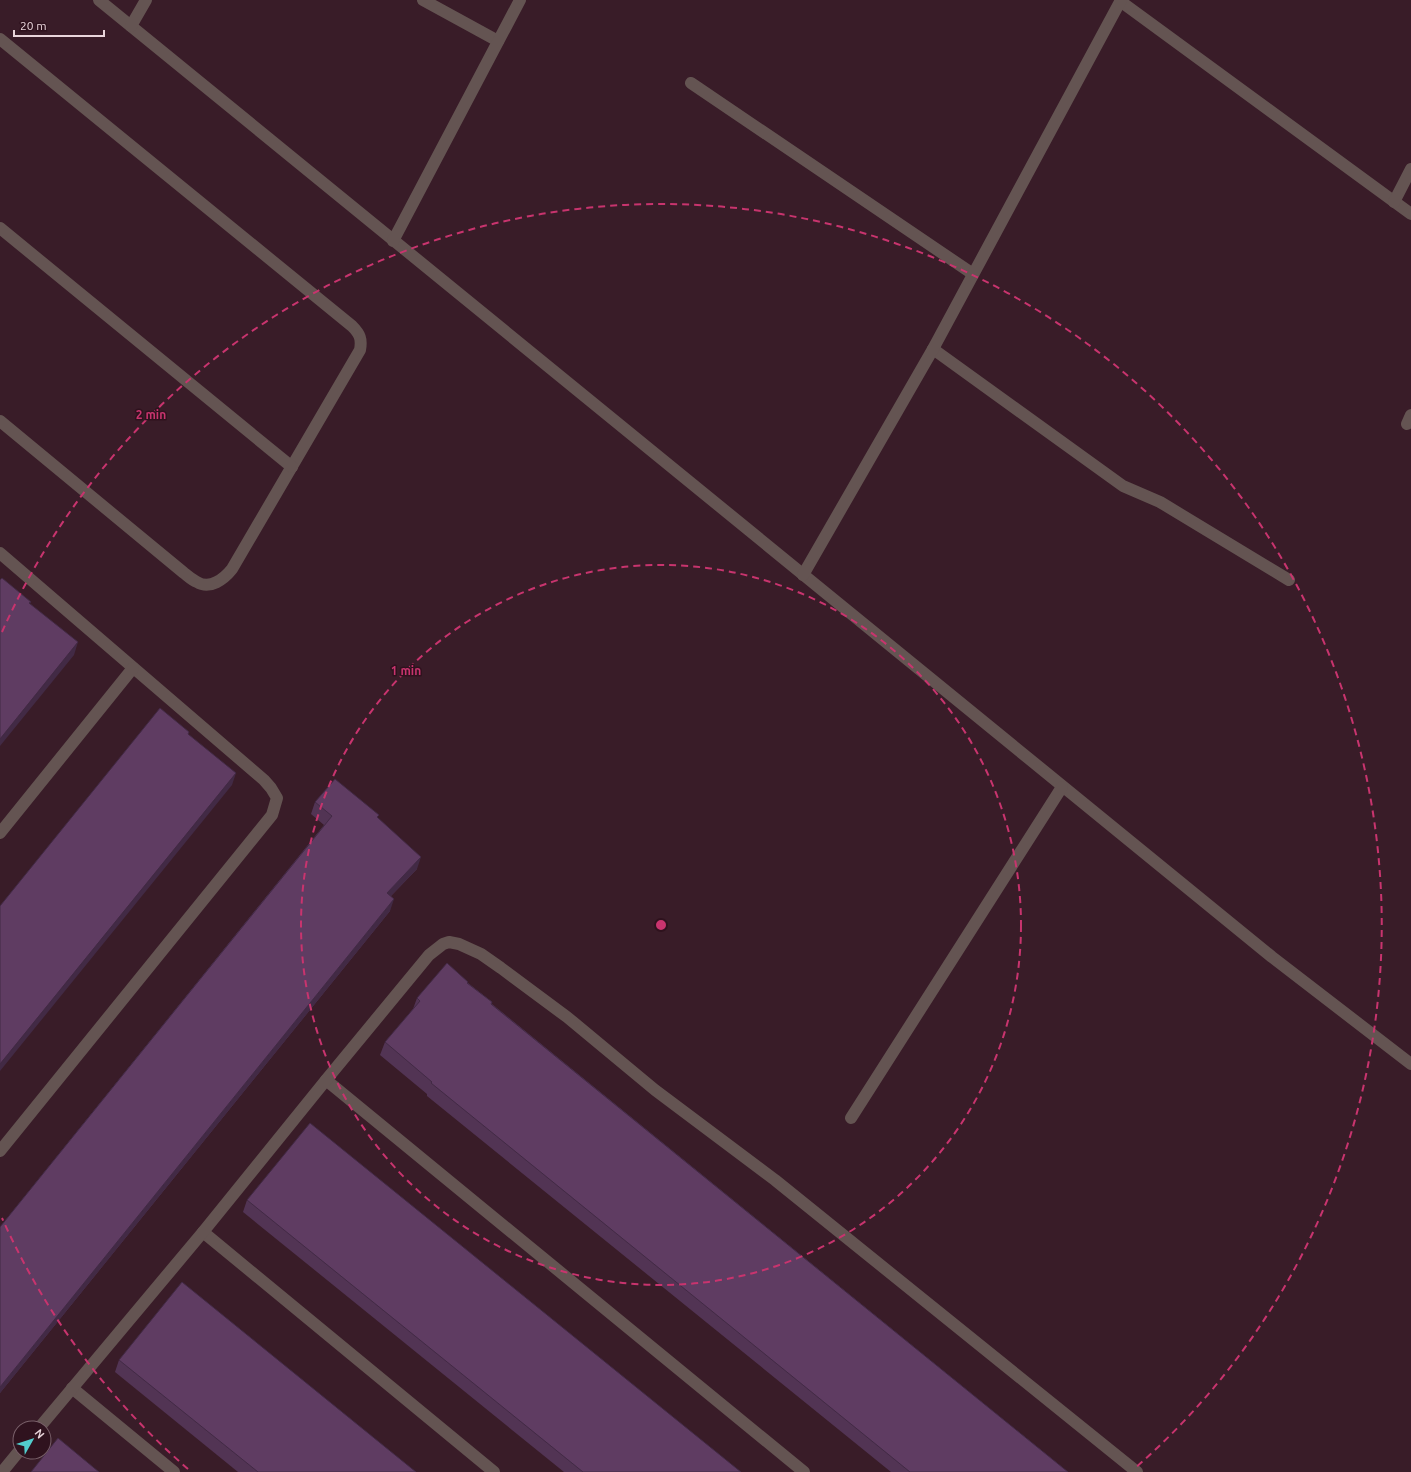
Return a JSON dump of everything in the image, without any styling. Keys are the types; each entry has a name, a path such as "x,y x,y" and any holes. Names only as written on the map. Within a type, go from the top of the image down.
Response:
{"street":[{"path":"99,0 1062,787 1272,957 1411,1064"},
{"path":"131,26 146,0"},
{"path":"423,0 498,41"},
{"path":"393,241 520,0"},
{"path":"804,576 933,349 1121,1 1411,214"},
{"path":"0,39 359,333 362,341 360,350 232,569 225,578 211,585 198,583 0,421"},
{"path":"691,83 973,274"},
{"path":"1394,202 1411,169"},
{"path":"0,228 292,468"},
{"path":"933,349 1123,486 1160,502 1289,580"},
{"path":"0,553 264,780 277,798 272,815 0,1151"},
{"path":"0,833 133,668"},
{"path":"851,1118 1062,787"},
{"path":"46,1420 203,1232 429,955 439,946 449,942 459,944 480,954 567,1017 655,1090 775,1180 1137,1472"},
{"path":"326,1080 804,1472"},
{"path":"203,1232 494,1472"},
{"path":"72,1388 174,1472"},
{"path":"2,1472 12,1460"}],"building":[{"path":"2,578 31,602 29,603 78,642 0,739 0,580"},
{"path":"160,708 189,732 188,734 236,773 0,1064 0,906"},
{"path":"335,779 379,815 377,817 421,857 387,893 394,899 0,1387 0,1227 332,816 315,802"},
{"path":"447,963 468,982 467,983 492,1002 491,1004 1068,1472 910,1472 431,1083 432,1082 385,1042 420,1001 417,998"},
{"path":"310,1123 741,1472 583,1472 247,1200"},
{"path":"182,1282 416,1472 258,1472 119,1360"},
{"path":"58,1438 99,1472 31,1472 41,1460 52,1460 52,1446"}]}
